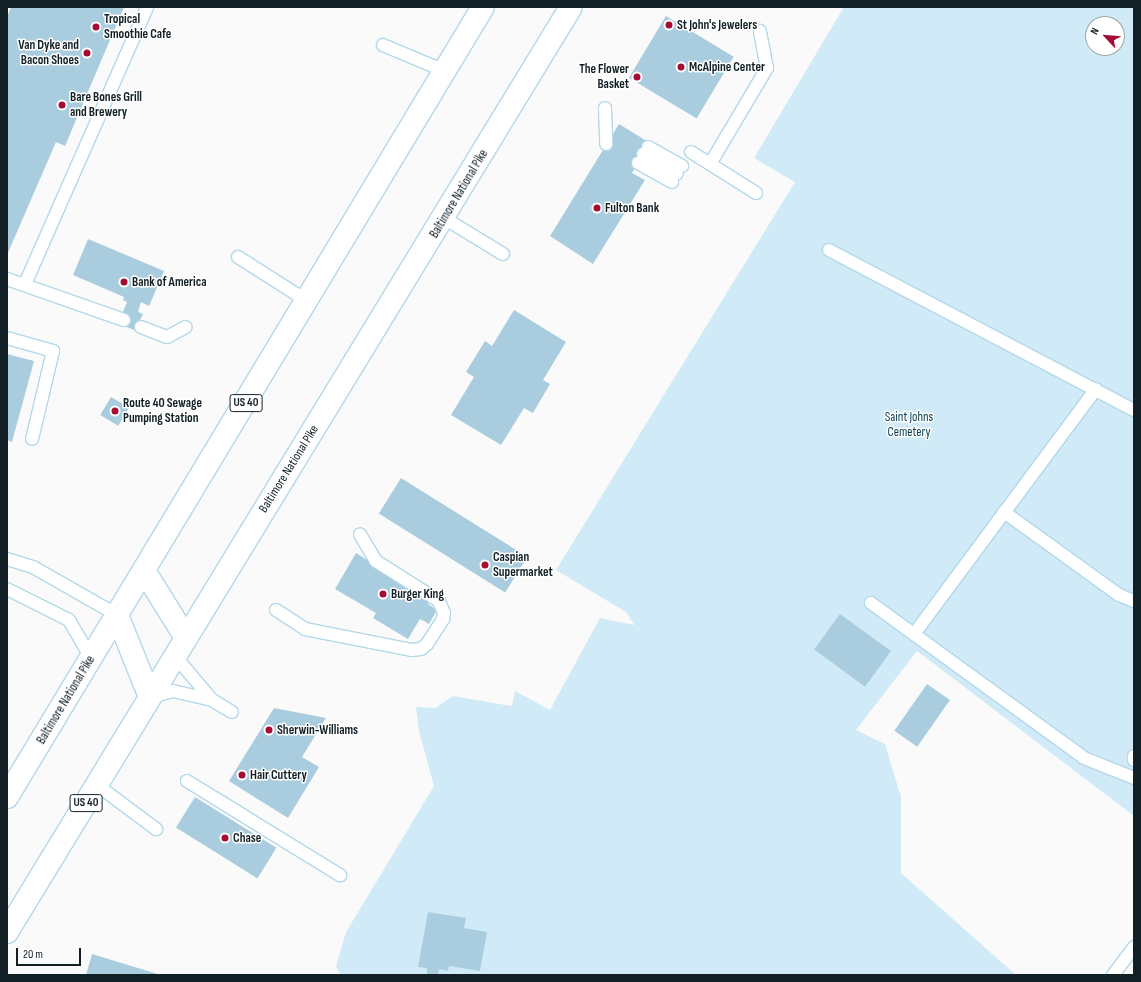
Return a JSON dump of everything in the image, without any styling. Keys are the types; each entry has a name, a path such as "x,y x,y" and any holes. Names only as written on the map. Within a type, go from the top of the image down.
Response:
{"main road":[{"name":"Baltimore National Pike","path":"7,797 117,615 145,572 483,7"},
{"name":"Baltimore National Pike","path":"7,932 180,647 444,218 571,7"},
{"path":"145,572 180,647"},
{"path":"117,615 150,697"}],"lane":[{"path":"25,284 147,7"},
{"path":"710,164 767,68 760,31"},
{"path":"383,45 445,71"},
{"path":"605,108 610,133"},
{"path":"691,152 756,193"},
{"path":"643,155 677,174 643,155"},
{"path":"444,218 503,254"},
{"path":"829,250 1134,410"},
{"path":"238,257 307,301"},
{"path":"7,279 25,284 124,320"},
{"path":"141,327 167,337 186,327"},
{"path":"7,338 53,351 32,439"},
{"path":"914,634 1096,390"},
{"path":"1004,512 1119,595 1134,601"},
{"path":"276,610 305,629 411,650 422,649 427,644 443,619 444,613 439,601 376,561 360,534"},
{"path":"7,559 33,567 117,615"},
{"path":"7,589 69,620 91,658"},
{"path":"871,603 1084,758 1134,778"},
{"path":"180,647 212,700"},
{"path":"150,697 173,691 212,700 232,712"},
{"path":"187,780 340,875"},
{"path":"97,785 156,829"},
{"path":"1113,975 1134,947"}],"green space":[{"name":"Saint Johns Cemetery","path":"844,7 1134,7 1134,816 917,651 856,730 885,744 901,797 901,873 1016,975 340,975 336,966 346,932 434,786 419,731 416,707 435,708 453,696 512,706 515,691 550,710 600,618 634,625 626,612 556,570 795,182 754,158"}],"building":[{"path":"11,7 124,7 65,146 56,142 7,255 7,17"},
{"name":"McAlpine Center","path":"666,16 734,57 697,118 629,78"},
{"name":"Fulton Bank","path":"619,124 650,143 632,173 645,180 593,264 550,236"},
{"name":"Bank of America","path":"88,239 164,271 149,306 141,302 138,312 143,314 138,324 139,332 122,325 122,314 127,302 123,300 124,297 73,275"},
{"path":"514,310 566,342 543,380 550,384 533,413 524,408 501,445 451,415 474,377 466,372 485,341 492,346"},
{"path":"7,354 34,361 12,442 7,440"},
{"name":"Route 40 Sewage Pumping Station","path":"111,397 129,408 118,426 100,415"},
{"path":"401,478 527,557 505,593 379,514"},
{"name":"Burger King","path":"356,553 431,599 428,604 437,610 429,624 420,619 408,639 373,618 376,613 335,589"},
{"path":"840,614 891,651 865,687 814,650"},
{"path":"927,684 950,700 917,747 894,731"},
{"path":"274,708 326,718 302,757 319,767 288,818 229,781"},
{"name":"Chase","path":"195,797 276,848 257,878 176,828"},
{"path":"428,912 466,918 464,928 487,932 480,971 449,966 448,971 439,969 438,975 432,975 427,974 427,968 418,967"},
{"path":"92,954 161,975 86,975"}],"place":[{"name":"St John's Jewelers","path":"669,25"},
{"name":"Tropical Smoothie Cafe","path":"96,27"},
{"name":"Van Dyke and Bacon Shoes","path":"87,53"},
{"name":"McAlpine Center","path":"681,67"},
{"name":"The Flower Basket","path":"637,77"},
{"name":"Bare Bones Grill and Brewery","path":"62,105"},
{"name":"Fulton Bank","path":"597,208"},
{"name":"Bank of America","path":"124,282"},
{"name":"Route 40 Sewage Pumping Station","path":"115,411"},
{"name":"Caspian Supermarket","path":"485,565"},
{"name":"Burger King","path":"383,594"},
{"name":"Sherwin-Williams","path":"269,730"},
{"name":"Hair Cuttery","path":"242,775"},
{"name":"Chase","path":"225,838"}]}
